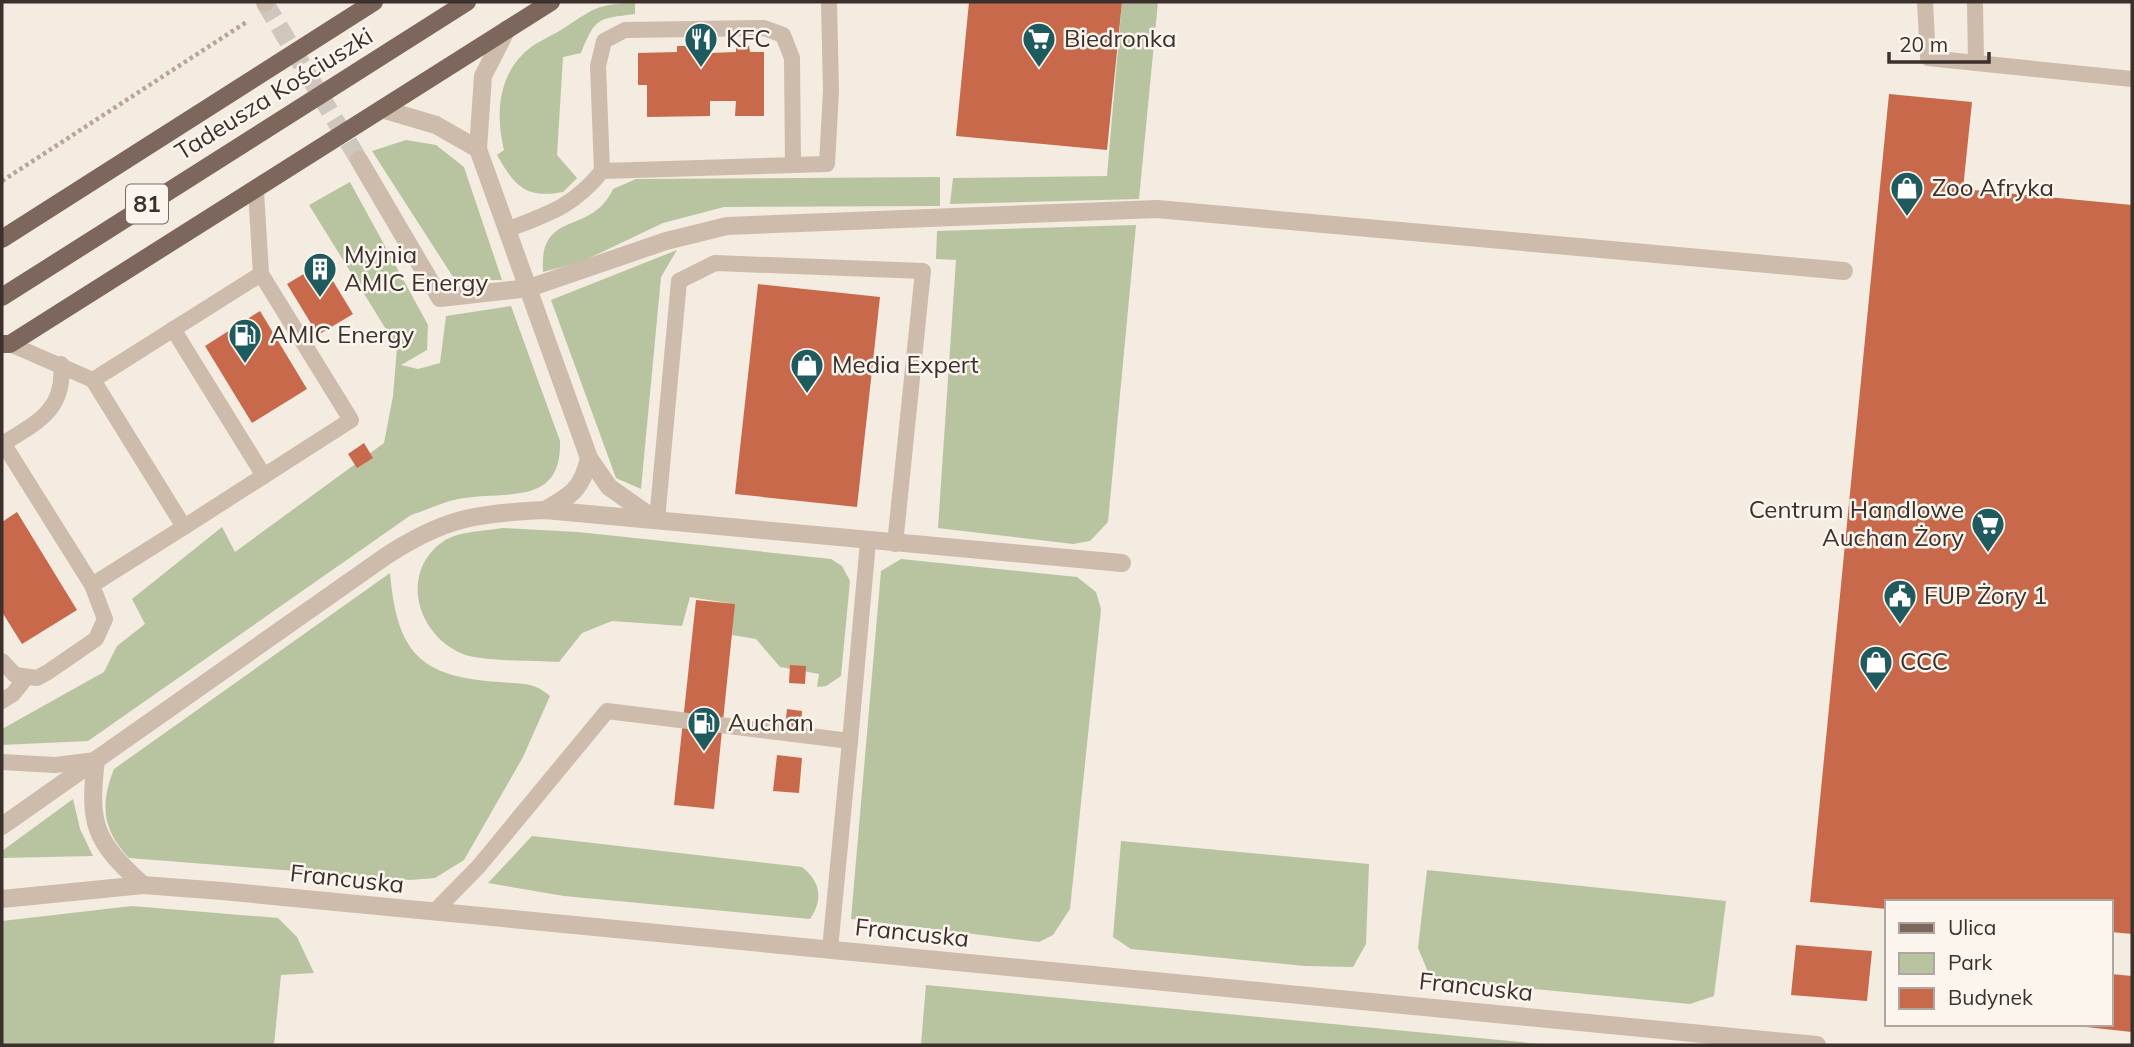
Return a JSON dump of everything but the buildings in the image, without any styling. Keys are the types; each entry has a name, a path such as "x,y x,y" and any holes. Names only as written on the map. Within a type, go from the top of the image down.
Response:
{"main road":[{"name":"Tadeusza Kościuszki","path":"2,239 374,2"},
{"name":"Tadeusza Kościuszki","path":"2,296 467,2"},
{"path":"6,344 256,191 551,2"}],"street":[{"path":"507,29 483,76 478,149 509,229 589,458 609,487 657,520"},
{"path":"382,109 436,125 478,149"},
{"path":"359,160 440,298 529,288 666,241 727,226 1157,209 1844,271"},
{"path":"545,510 569,497 584,480 589,458"},
{"path":"2,826 407,542 458,519 495,512 545,510 868,542 1122,563"},
{"path":"96,760 92,791 96,826 114,859 143,885"},
{"name":"Francuska","path":"2,900 143,885 1817,1045"}],"lane":[{"path":"602,171 827,164 831,91 829,2"},
{"path":"1925,2 1928,58 2132,79"},
{"path":"1975,2 1976,63"},
{"path":"509,229 555,211 583,194 602,171 598,66 604,41 625,30 764,28 783,35 792,58 793,164"},
{"path":"92,585 351,420 261,274 256,191"},
{"path":"657,520 679,281 715,263 923,271 895,544"},
{"path":"93,380 261,274"},
{"path":"173,329 264,476"},
{"path":"6,344 61,364 93,380 184,527"},
{"path":"2,701 13,694 25,679 48,672 85,647 102,631 103,608 92,585 2,444 52,408 63,380 61,364"},
{"path":"830,949 868,542"},
{"path":"2,661 15,675 25,679"},
{"path":"434,912 479,866 607,711 850,741"},
{"path":"2,762 55,765 96,760"}],"path":[{"path":"2,181 244,23"}],"green space":[{"path":"1122,2 1158,2 1139,199 950,204 953,178 1107,176"},
{"path":"635,3 635,14 599,22 590,32 581,53 563,57 557,155 577,178 563,192 539,194 522,188 497,155 504,150 500,112 508,74 524,53 588,12 603,6"},
{"path":"406,140 436,145 464,167 502,280 455,280 372,151"},
{"path":"940,177 940,206 724,207 663,223 581,262 543,272 544,252 549,239 558,230 592,213 604,204 613,189 636,179"},
{"path":"350,182 428,325 427,350 401,365 418,369 440,363 446,316 511,306 560,441 558,462 552,477 527,492 458,499 411,515 88,741 2,745 2,729 104,672 117,646 145,624 132,599 222,527 235,552 384,443 393,396 397,347 309,205"},
{"path":"1136,225 1108,522 1090,541 1073,544 938,528 956,260 936,259 937,231"},
{"path":"677,250 661,277 641,489 616,478 551,300"},
{"path":"503,528 578,532 831,559 842,566 850,581 841,676 826,686 817,687 819,674 780,667 756,639 732,635 734,604 690,597 682,626 612,621 582,633 559,662 496,660 463,654 435,634 425,619 419,604 420,571 428,556 447,539"},
{"path":"901,559 1077,577 1096,592 1101,609 1070,909 1053,935 1039,942 851,919 881,571"},
{"path":"390,573 393,600 406,641 417,655 431,666 449,674 472,679 532,686 550,696 523,757 464,860 435,878 410,880 129,858 113,837 106,816 105,805 114,769"},
{"path":"73,799 80,829 93,856 2,858 2,851"},
{"path":"532,836 802,867 816,885 817,905 810,919 564,896 488,883"},
{"path":"1121,841 1369,864 1366,944 1353,967 1305,966 1131,949 1113,937"},
{"path":"1427,870 1726,901 1714,996 1690,1004 1431,979 1418,948"},
{"path":"132,906 278,918 297,937 314,973 281,975 274,1045 2,1045 2,921"},
{"path":"926,985 1551,1045 921,1045"}],"tunnel":[{"path":"265,3 359,160"}],"place":[{"name":"KFC","path":"701,69"},
{"name":"Biedronka","path":"1039,69"},
{"name":"Zoo Afryka","path":"1907,218"},
{"name":"Myjnia AMIC Energy","path":"320,299"},
{"name":"AMIC Energy","path":"245,365"},
{"name":"Media Expert","path":"807,395"},
{"name":"Centrum Handlowe Auchan Żory","path":"1988,554"},
{"name":"FUP Żory 1","path":"1900,626"},
{"name":"CCC","path":"1876,692"},
{"name":"Auchan","path":"704,753"}]}
